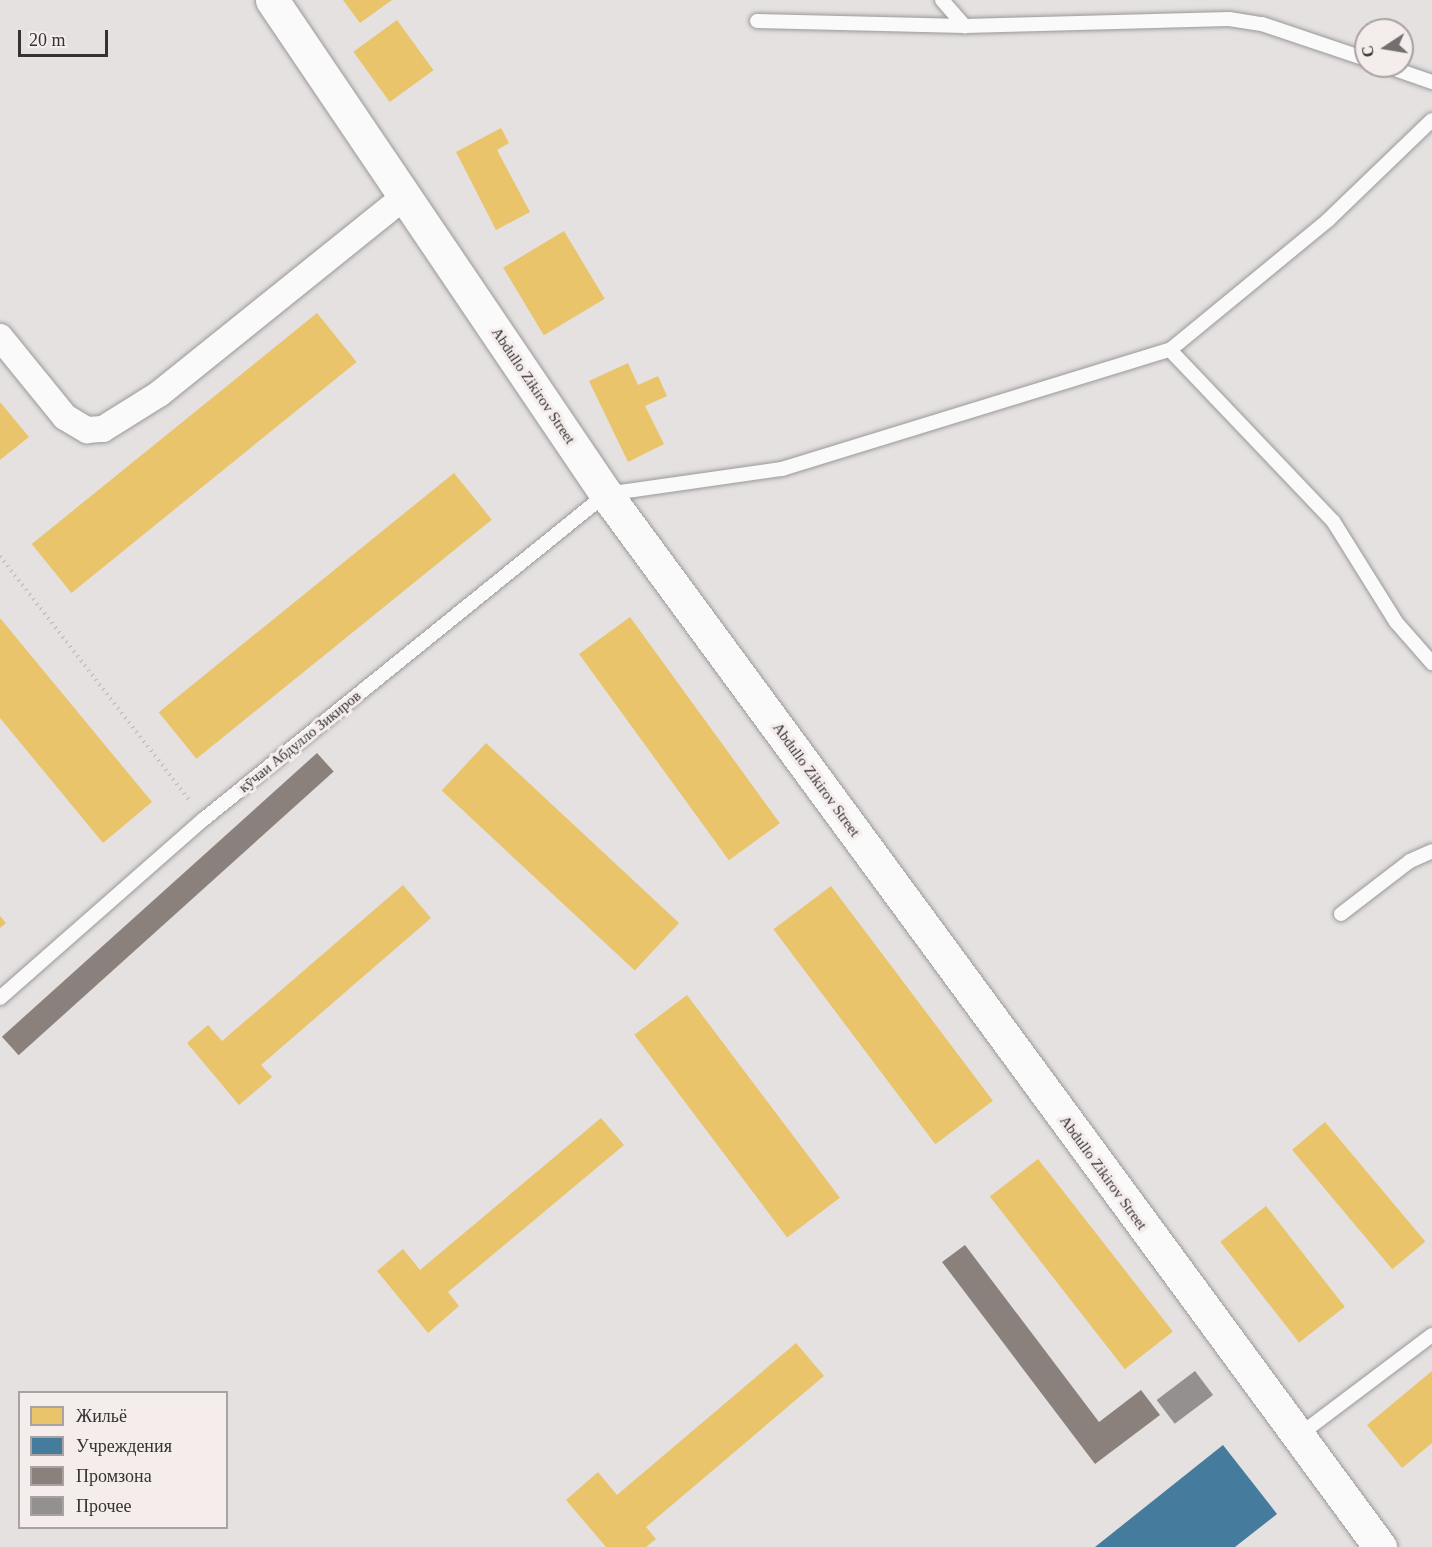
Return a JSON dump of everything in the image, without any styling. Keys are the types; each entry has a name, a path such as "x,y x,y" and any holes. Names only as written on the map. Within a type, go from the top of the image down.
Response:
{"street":[{"name":"Abdullo Zikirov Street","path":"272,0 606,494 1380,1547"},
{"path":"0,337 65,417 87,430 103,429 159,394 405,196"}],"lane":[{"path":"942,0 965,26"},
{"path":"757,21 965,26 1229,19 1262,24 1354,55"},
{"path":"1414,76 1432,82"},
{"path":"606,494 782,469 1170,350 1328,220 1432,120"},
{"path":"1170,350 1333,521 1396,622 1432,663"},
{"name":"кӯчаи Абдулло Зикиров","path":"0,998 204,819 606,494"},
{"path":"1341,914 1410,861 1432,851"},
{"path":"1297,1437 1432,1335"}],"path":[{"path":"0,556 204,819"}],"building: Жильё":[{"path":"343,0 392,0 360,23"},
{"path":"397,20 433,70 390,102 353,52"},
{"path":"501,128 509,143 497,150 530,212 496,230 456,152"},
{"path":"564,231 605,299 544,335 503,268"},
{"path":"317,313 357,362 71,593 32,544"},
{"path":"628,363 638,385 658,376 667,396 645,406 664,444 628,462 589,381"},
{"path":"0,402 29,437 0,460"},
{"path":"454,473 492,520 196,759 159,712"},
{"path":"630,617 780,823 729,860 579,654"},
{"path":"0,618 152,802 103,843 0,718"},
{"path":"486,743 679,923 635,971 442,791"},
{"path":"403,885 431,918 261,1065 272,1077 239,1105 187,1043 208,1025 222,1041"},
{"path":"831,886 993,1101 935,1144 773,929"},
{"path":"0,916 6,923 0,928"},
{"path":"687,995 840,1198 787,1238 634,1035"},
{"path":"601,1118 624,1145 448,1292 459,1306 428,1333 377,1271 403,1249 420,1270"},
{"path":"1325,1122 1425,1242 1392,1269 1292,1150"},
{"path":"1038,1159 1173,1332 1125,1369 990,1197"},
{"path":"1266,1206 1345,1307 1299,1343 1220,1242"},
{"path":"796,1343 824,1376 646,1527 656,1539 646,1547 606,1547 566,1500 598,1472 617,1495"},
{"path":"1432,1371 1432,1443 1402,1468 1367,1425"}],"building: Учреждения":[{"path":"1223,1445 1277,1514 1235,1547 1095,1547"}],"building: Промзона":[{"path":"317,753 334,772 19,1055 2,1037"},
{"path":"965,1245 1099,1422 1141,1390 1160,1415 1095,1464 942,1262"}],"building: Прочее":[{"path":"1195,1371 1213,1395 1175,1424 1157,1400"}]}
